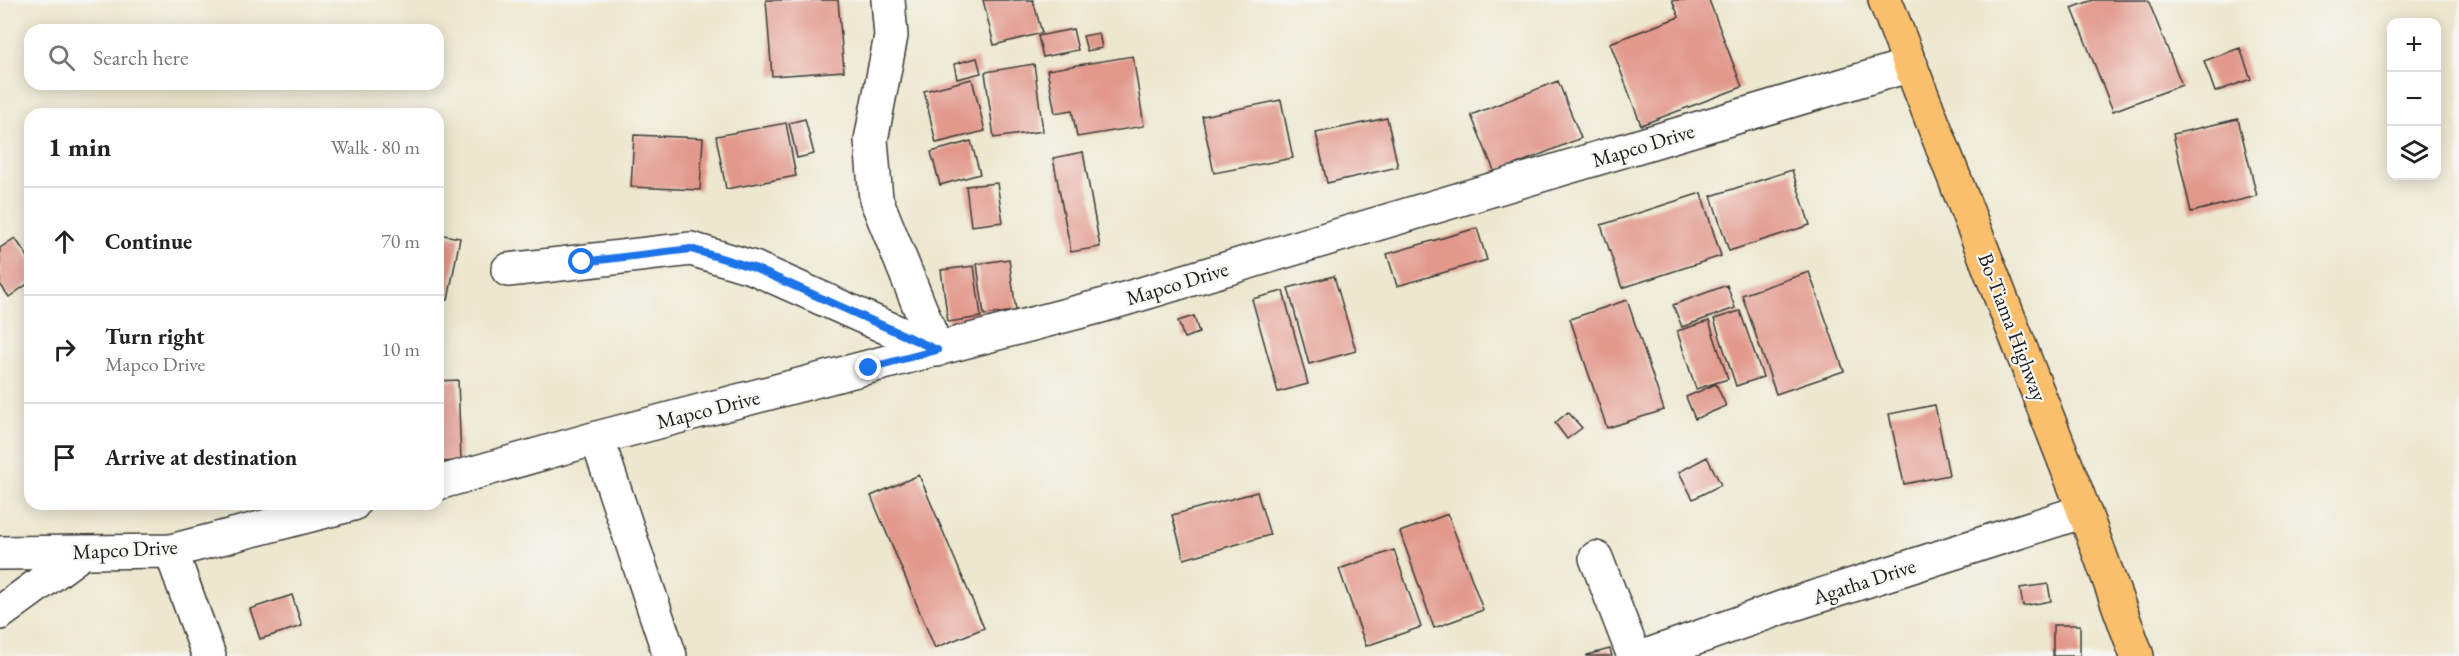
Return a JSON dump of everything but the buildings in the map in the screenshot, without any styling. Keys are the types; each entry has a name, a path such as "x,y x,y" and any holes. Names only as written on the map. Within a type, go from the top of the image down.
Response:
{"highway":[{"name":"Bo-Tiama Highway","path":"1885,0 2084,511 2137,656"}],"street":[{"path":"888,0 891,36 871,140 876,199 937,350"},
{"name":"Mapco Drive","path":"444,481 597,438 1112,302 1911,65"},
{"path":"508,270 691,249 754,268 937,350"},
{"path":"597,438 670,656"},
{"name":"Mapco Drive","path":"0,553 171,551 322,510"},
{"name":"Agatha Drive","path":"1646,656 1781,608 2084,511"},
{"path":"171,551 209,656"},
{"path":"0,613 83,552"},
{"path":"1596,558 1634,656"}],"route":[{"path":"582,262 691,249 754,268 937,350 869,368"}]}
